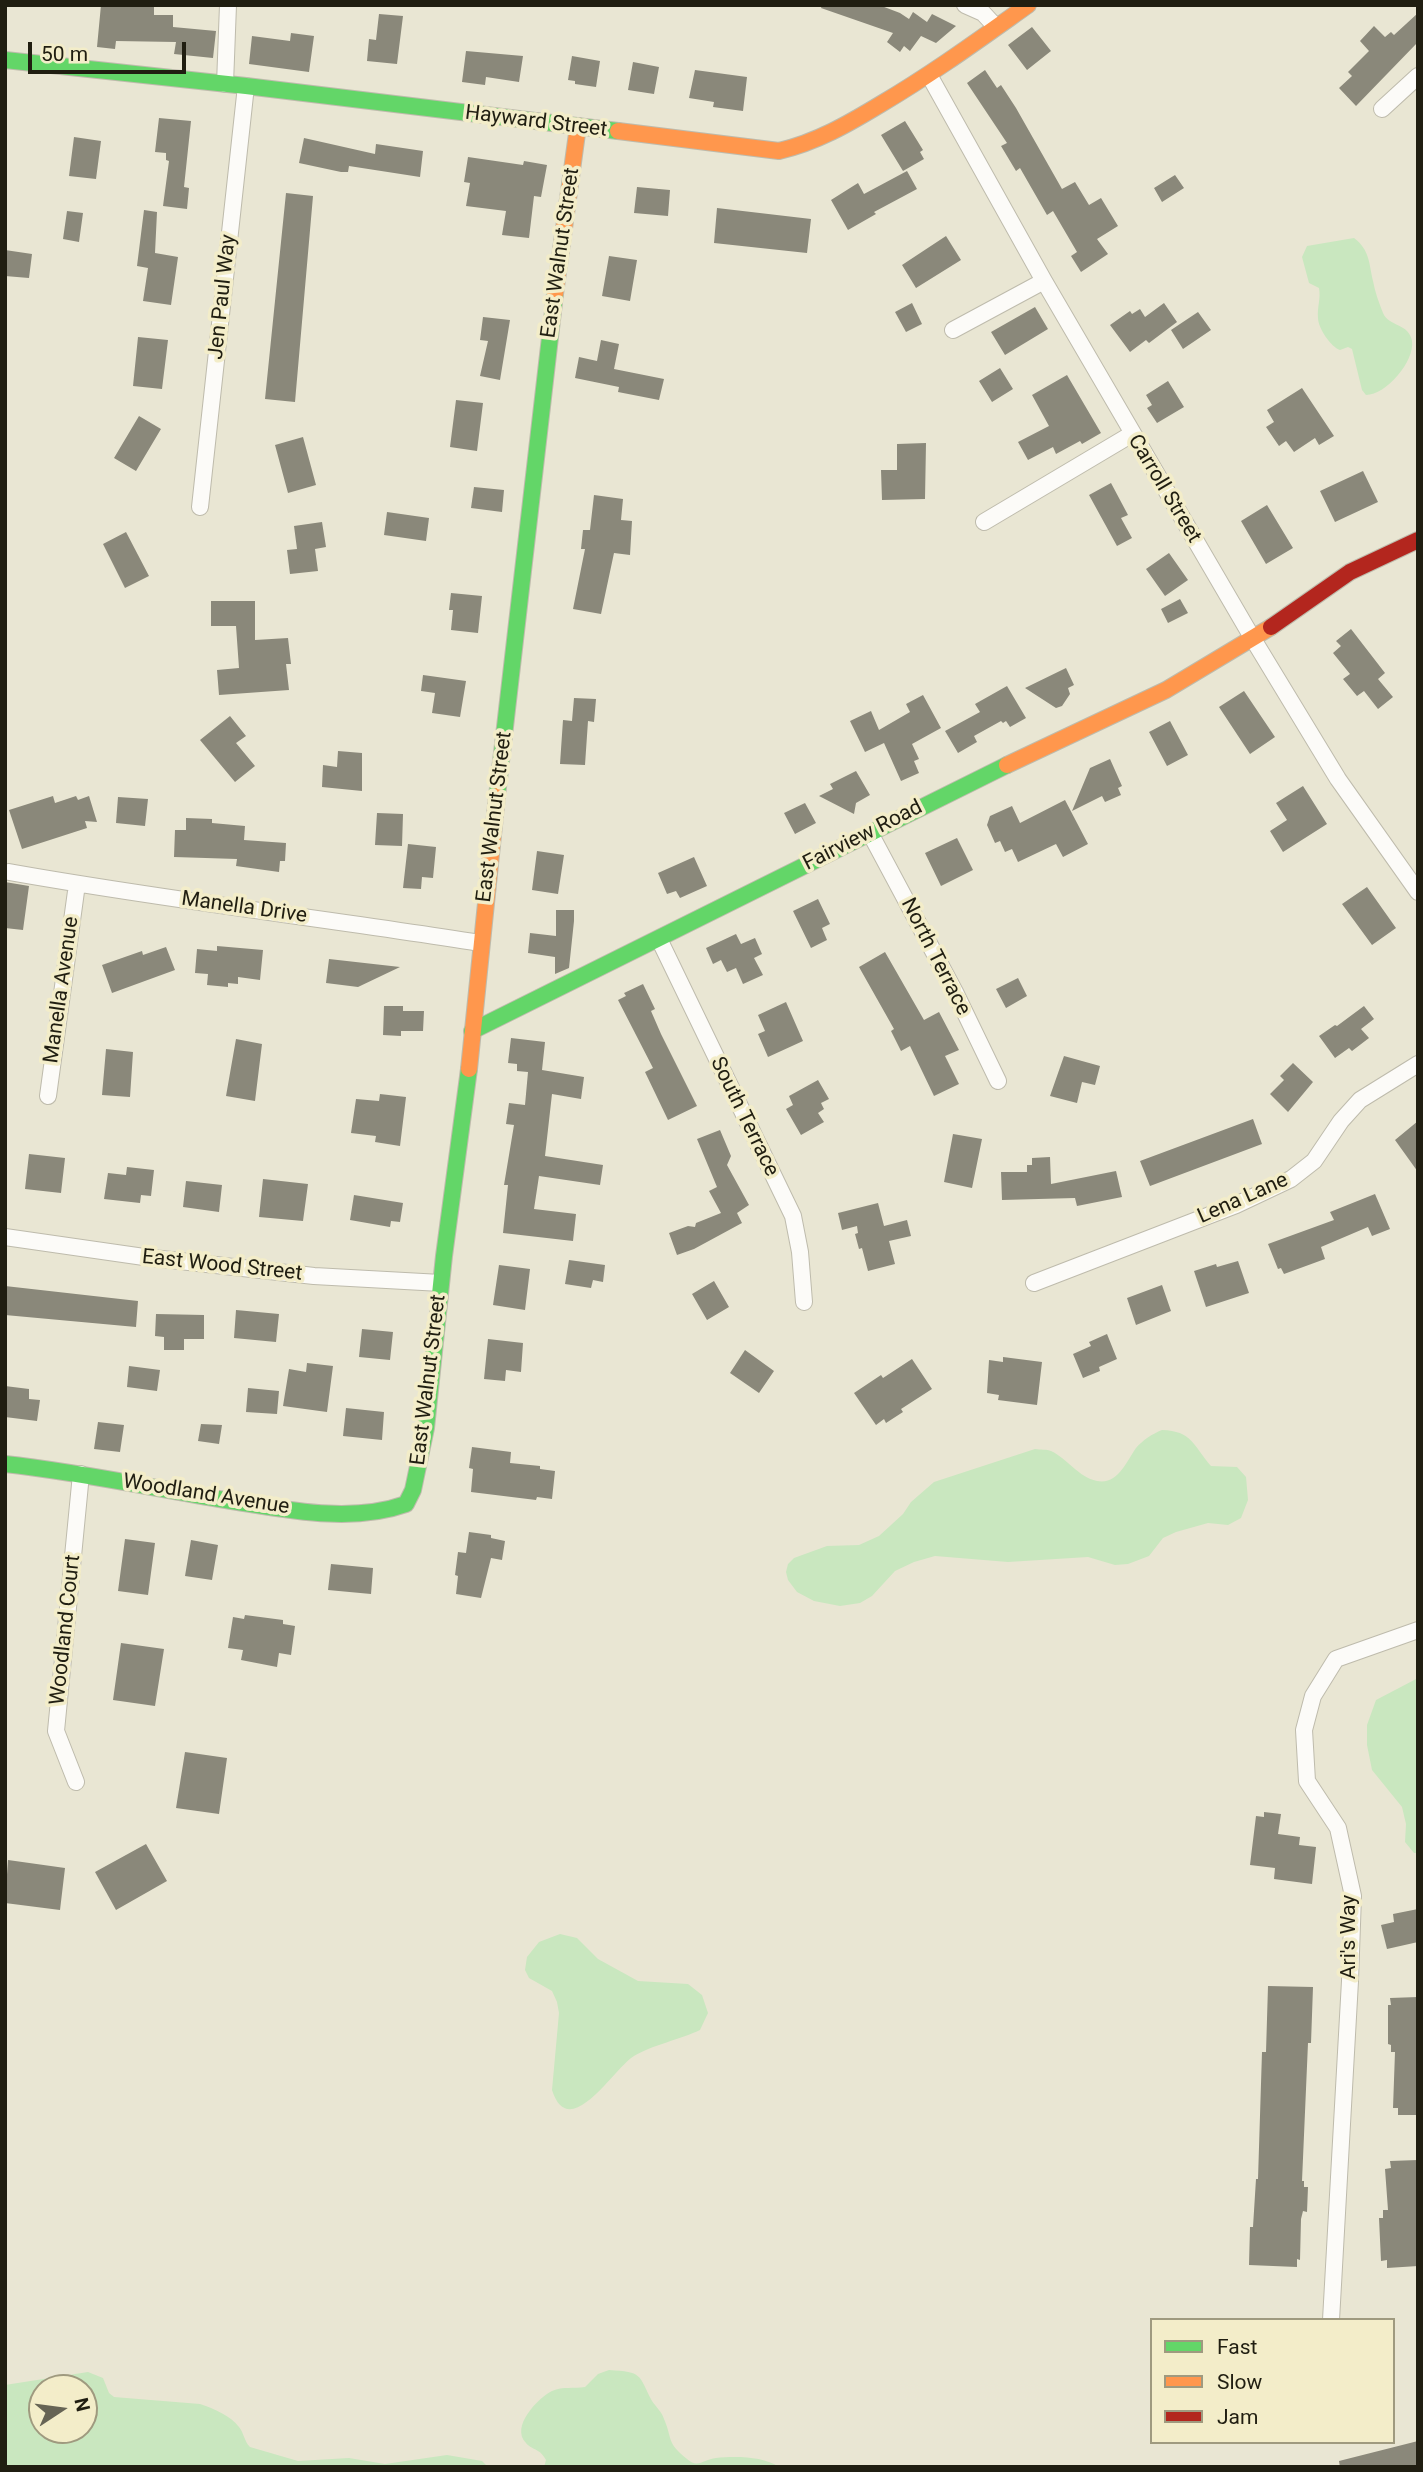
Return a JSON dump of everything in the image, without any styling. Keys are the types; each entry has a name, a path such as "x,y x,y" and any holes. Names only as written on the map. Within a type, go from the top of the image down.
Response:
{"street":[{"path":"225,84 228,5"},
{"path":"965,5 983,13 996,27"},
{"name":"Hayward Street","path":"5,60 246,86 779,151 804,146 826,137 929,75 1028,5"},
{"name":"Carroll Street","path":"929,75 1044,282 1253,639 1338,779 1418,892"},
{"path":"1382,109 1418,76"},
{"name":"Jen Paul Way","path":"200,507 246,86"},
{"name":"East Walnut Street","path":"406,1504 411,1500 418,1479 426,1429 441,1283 466,1096 480,943 546,362 578,126"},
{"path":"953,330 1044,282"},
{"path":"984,522 1132,434"},
{"name":"Fairview Road","path":"471,1031 985,775 1166,690 1253,639 1350,572 1418,540"},
{"name":"North Terrace","path":"870,833 999,1081"},
{"name":"Manella Drive","path":"9,872 480,943"},
{"name":"Manella Avenue","path":"48,1096 77,884"},
{"name":"South Terrace","path":"659,939 793,1216 800,1252 804,1302"},
{"name":"Lena Lane","path":"1034,1283 1236,1205 1291,1179 1314,1161 1341,1121 1360,1100 1418,1065"},
{"name":"East Wood Street","path":"5,1237 144,1257 314,1276 441,1283"},
{"name":"Woodland Avenue","path":"5,1464 81,1474 278,1508 358,1514 397,1509 406,1504"},
{"name":"Woodland Court","path":"76,1782 56,1731 81,1474"},
{"name":"Ari's Way","path":"1331,2318 1353,1896 1338,1828 1307,1781 1304,1730 1313,1696 1336,1659 1418,1630"}],"green space":[{"path":"1354,238 1366,252 1383,313 1390,321 1407,331 1412,341 1409,358 1398,376 1374,394 1366,395 1362,390 1352,349 1336,348 1320,327 1319,288 1309,283 1302,257 1307,246"},
{"path":"1162,1430 1186,1436 1211,1466 1237,1467 1246,1477 1248,1500 1241,1518 1228,1525 1208,1523 1176,1532 1163,1538 1149,1556 1128,1564 1115,1565 1088,1557 1008,1562 935,1556 895,1571 872,1596 860,1603 840,1606 814,1601 797,1592 788,1580 788,1564 794,1558 827,1546 859,1545 879,1536 934,1482 1035,1449 1051,1451 1090,1479 1111,1480 1142,1442"},
{"path":"1418,1678 1418,1853 1414,1853 1405,1842 1406,1824 1402,1807 1372,1770 1367,1745 1367,1725 1376,1700"},
{"path":"560,1934 577,1938 598,1959 638,1981 688,1984 702,1995 708,2013 700,2030 634,2056 592,2098 569,2109 560,2105 552,2090 559,2013 557,2002 552,1991 529,1978 525,1970 527,1957 539,1942"},
{"path":"609,2370 638,2376 663,2416 673,2444 691,2462 740,2457 765,2461 779,2467 544,2467 544,2456 529,2446 522,2436 521,2429 533,2406 552,2391 585,2387 598,2374"},
{"path":"98,2376 103,2378 109,2393 114,2397 200,2404 210,2408 236,2423 250,2447 298,2461 349,2458 385,2464 447,2455 482,2461 488,2467 5,2467 5,2385 28,2381 28,2444 98,2444"}],"building":[{"path":"101,5 154,5 154,15 173,15 173,27 216,31 213,58 174,54 176,42 116,41 115,49 97,47"},
{"path":"822,5 879,5 909,19 913,12 927,22 932,14 956,26 936,43 921,36 910,51 904,46 900,52 887,42 893,33 821,8"},
{"path":"1418,13 1418,42 1356,106 1339,88 1352,76 1348,72 1369,51 1360,41 1374,26 1385,37 1391,32 1394,35"},
{"path":"379,14 403,16 397,64 367,61 369,39 376,40"},
{"path":"1032,27 1051,51 1027,70 1008,45"},
{"path":"291,33 314,36 309,72 249,64 252,36 290,41"},
{"path":"466,51 523,56 519,82 486,77 485,85 462,82"},
{"path":"572,56 600,61 596,87 575,84 575,81 568,80"},
{"path":"633,62 659,67 654,94 628,90"},
{"path":"695,70 747,77 743,111 713,107 714,102 689,98"},
{"path":"985,70 997,88 1001,85 1016,108 1062,189 1075,182 1089,205 1101,198 1118,226 1097,239 1108,254 1081,272 1071,256 1077,252 1053,211 1047,215 1020,168 1016,171 1001,146 1007,143 967,83"},
{"path":"159,118 191,121 184,187 189,188 187,209 163,206 169,161 166,160 166,153 155,152"},
{"path":"905,121 923,150 920,152 924,159 903,171 881,135"},
{"path":"74,137 101,141 96,179 69,176"},
{"path":"304,138 375,154 376,144 423,151 420,177 349,166 348,172 341,172 299,163"},
{"path":"468,157 523,165 524,161 547,165 541,197 534,196 529,238 502,235 506,211 466,206 470,183 464,182"},
{"path":"907,171 917,189 874,212 876,214 848,230 831,200 858,183 864,194"},
{"path":"1175,175 1184,188 1162,202 1154,188"},
{"path":"637,187 670,190 668,216 634,213"},
{"path":"286,193 313,196 295,402 265,399"},
{"path":"717,208 811,219 807,253 714,243"},
{"path":"144,210 157,212 155,253 178,257 171,305 143,301 148,268 137,266"},
{"path":"67,211 83,213 79,242 63,239"},
{"path":"946,236 961,260 916,288 902,265"},
{"path":"5,250 32,254 29,278 5,276"},
{"path":"609,256 637,260 630,301 602,296"},
{"path":"912,303 922,324 906,332 895,312"},
{"path":"1164,303 1177,322 1149,343 1146,340 1130,352 1110,325 1130,311 1132,314 1140,309 1145,317"},
{"path":"1035,307 1048,329 1005,355 991,332"},
{"path":"1198,312 1211,330 1183,349 1171,330"},
{"path":"483,317 510,320 500,380 480,376 488,341 480,340"},
{"path":"138,337 168,340 162,389 133,386"},
{"path":"601,340 619,344 614,369 664,379 659,400 618,392 619,387 575,378 579,357 597,361"},
{"path":"1000,368 1013,389 992,402 979,381"},
{"path":"1067,375 1101,433 1056,454 1053,447 1028,460 1018,442 1049,426 1032,395"},
{"path":"1168,381 1184,407 1157,423 1147,408 1152,405 1146,395"},
{"path":"1302,388 1334,436 1319,445 1315,438 1294,452 1286,441 1279,446 1266,427 1274,422 1267,410"},
{"path":"456,400 483,403 477,451 450,447"},
{"path":"139,416 161,429 136,471 114,458"},
{"path":"303,437 316,485 288,493 275,445"},
{"path":"926,443 925,499 882,500 881,470 897,470 897,444"},
{"path":"1363,471 1378,502 1335,522 1320,491"},
{"path":"1111,483 1128,515 1121,518 1132,538 1117,546 1089,495"},
{"path":"474,487 504,490 502,512 471,508"},
{"path":"594,495 623,499 621,520 632,521 630,555 614,553 601,614 573,609 585,549 581,549 583,530 590,530"},
{"path":"1267,505 1293,548 1266,564 1241,521"},
{"path":"387,512 429,518 426,541 384,535"},
{"path":"322,522 326,547 315,549 318,571 290,574 287,550 297,549 294,526"},
{"path":"126,532 149,576 125,588 103,544"},
{"path":"1169,553 1188,580 1165,596 1146,569"},
{"path":"451,593 482,596 478,633 451,630"},
{"path":"1180,599 1188,613 1168,623 1161,609"},
{"path":"211,601 255,601 255,640 288,638 291,664 286,664 289,690 219,695 217,670 239,668 236,626 211,626"},
{"path":"1351,629 1385,673 1378,679 1393,697 1378,709 1364,691 1357,696 1343,679 1350,674 1333,653 1341,646 1336,641"},
{"path":"1066,668 1074,685 1068,688 1070,694 1062,706 1056,708 1025,688"},
{"path":"423,675 466,681 460,717 432,713 435,693 421,691"},
{"path":"1007,686 1026,718 1010,727 1006,721 1001,721 974,736 977,742 958,753 945,731 980,712 975,704"},
{"path":"1244,691 1275,737 1250,754 1219,707"},
{"path":"923,695 941,728 912,744 919,759 914,761 919,773 901,781 884,743 865,752 850,721 871,711 879,730 910,712 906,704"},
{"path":"574,698 596,699 594,722 588,721 585,765 560,764 563,720 572,721"},
{"path":"230,716 246,736 236,743 255,766 235,782 200,740"},
{"path":"1170,721 1188,755 1167,766 1149,732"},
{"path":"338,751 362,753 362,791 322,787 323,765 337,767"},
{"path":"1110,759 1122,786 1118,788 1121,795 1105,802 1102,796 1072,811 1090,768"},
{"path":"856,771 870,795 856,803 854,814 819,796 833,789 830,784"},
{"path":"1303,786 1327,824 1283,852 1270,831 1287,820 1276,803"},
{"path":"53,796 55,803 76,796 78,800 89,796 97,822 85,821 87,828 22,849 9,810"},
{"path":"118,797 148,799 145,826 116,823"},
{"path":"1065,800 1088,844 1063,857 1056,844 1018,862 1012,849 1005,852 1000,841 995,843 987,825 990,816 1012,806 1020,823"},
{"path":"805,803 816,823 795,834 784,813"},
{"path":"377,813 403,814 402,846 375,845"},
{"path":"186,818 212,819 212,823 245,826 244,840 286,843 285,861 280,861 279,872 236,866 237,859 174,857 175,830 186,830"},
{"path":"957,838 973,870 941,886 925,853"},
{"path":"408,844 436,847 433,878 422,877 421,889 403,888"},
{"path":"537,851 564,855 558,894 532,890"},
{"path":"694,857 707,886 680,898 676,891 667,894 658,873"},
{"path":"5,882 29,886 23,930 5,928"},
{"path":"1367,887 1396,928 1372,945 1342,904"},
{"path":"818,899 830,924 822,928 827,940 811,948 793,911"},
{"path":"556,910 574,910 574,921 569,968 555,974 555,957 528,953 530,933 556,936"},
{"path":"736,934 741,944 755,938 762,954 754,958 763,975 743,984 736,968 727,972 721,960 713,964 706,948"},
{"path":"217,946 263,950 260,980 238,977 238,984 228,983 228,987 207,985 208,974 195,973 197,949 217,951"},
{"path":"166,947 175,970 112,993 102,965 142,951 143,955"},
{"path":"885,952 924,1020 939,1012 959,1050 945,1056 959,1084 934,1096 910,1046 901,1051 891,1031 894,1029 859,967"},
{"path":"329,959 400,967 358,987 326,983"},
{"path":"1018,978 1027,996 1006,1008 996,989"},
{"path":"643,984 655,1009 651,1011 661,1034 697,1106 668,1120 645,1072 653,1068 618,1000 626,996 624,993"},
{"path":"786,1002 803,1041 768,1057 758,1034 765,1031 758,1015"},
{"path":"384,1006 403,1006 403,1011 424,1011 423,1031 401,1031 401,1036 383,1035"},
{"path":"1364,1006 1374,1019 1361,1029 1369,1038 1352,1051 1349,1048 1335,1058 1319,1036"},
{"path":"511,1038 545,1042 542,1070 584,1077 581,1099 552,1094 545,1156 603,1165 600,1185 539,1176 534,1209 576,1214 573,1241 503,1233 508,1185 504,1185 514,1125 506,1124 509,1103 525,1105 528,1072 517,1071 517,1064 508,1063"},
{"path":"236,1039 262,1044 255,1101 226,1096"},
{"path":"106,1049 133,1052 130,1097 102,1095"},
{"path":"1064,1056 1100,1066 1095,1085 1082,1082 1077,1103 1050,1096"},
{"path":"1293,1063 1313,1082 1288,1112 1270,1094 1284,1080 1280,1076"},
{"path":"818,1080 829,1099 821,1103 824,1109 818,1113 824,1122 801,1135 786,1109 793,1105 789,1096"},
{"path":"380,1094 406,1097 400,1146 375,1142 376,1136 351,1133 356,1099 379,1101"},
{"path":"1253,1119 1262,1144 1150,1186 1140,1161"},
{"path":"1418,1121 1418,1172 1395,1140"},
{"path":"720,1130 731,1156 727,1165 749,1205 737,1213 742,1223 694,1249 677,1255 669,1233 688,1226 695,1227 696,1223 721,1213 709,1191 717,1187 697,1139"},
{"path":"953,1134 982,1139 972,1188 944,1182"},
{"path":"29,1154 65,1158 61,1193 25,1189"},
{"path":"1050,1157 1051,1184 1116,1171 1122,1197 1077,1206 1075,1198 1002,1200 1001,1172 1027,1172 1027,1165 1032,1165 1032,1158"},
{"path":"127,1167 154,1170 151,1196 141,1195 140,1203 104,1199 108,1173 126,1175"},
{"path":"263,1179 308,1184 303,1221 259,1217"},
{"path":"186,1181 222,1185 219,1212 183,1207"},
{"path":"1375,1194 1390,1229 1372,1236 1368,1227 1321,1247 1325,1259 1284,1274 1281,1268 1278,1269 1268,1244 1334,1220 1330,1212"},
{"path":"354,1195 403,1203 400,1222 391,1221 390,1227 350,1220"},
{"path":"878,1203 884,1226 907,1220 911,1236 889,1241 895,1264 868,1271 855,1234 858,1233 857,1226 842,1230 838,1213"},
{"path":"569,1260 605,1265 603,1282 593,1280 591,1288 565,1284"},
{"path":"1238,1261 1249,1293 1206,1307 1194,1271"},
{"path":"499,1265 530,1269 525,1310 493,1305"},
{"path":"714,1281 729,1307 707,1320 692,1294"},
{"path":"1162,1285 1171,1311 1136,1325 1127,1298"},
{"path":"5,1286 138,1301 136,1327 5,1315"},
{"path":"236,1310 279,1314 276,1342 234,1338"},
{"path":"156,1314 204,1315 204,1339 184,1339 184,1350 164,1350 164,1337 155,1336"},
{"path":"362,1329 393,1332 390,1360 359,1357"},
{"path":"1107,1334 1117,1359 1099,1367 1100,1371 1083,1378 1073,1354 1091,1346 1089,1342"},
{"path":"488,1339 523,1343 521,1372 506,1370 505,1381 484,1379"},
{"path":"745,1350 774,1371 759,1393 730,1373"},
{"path":"1003,1357 1042,1362 1037,1405 998,1400 999,1395 987,1393 989,1360 1003,1362"},
{"path":"912,1359 932,1389 901,1409 903,1412 886,1423 884,1419 876,1425 854,1393"},
{"path":"307,1363 333,1366 327,1412 283,1406 289,1369 306,1372"},
{"path":"129,1366 160,1370 157,1391 127,1387"},
{"path":"5,1386 29,1389 29,1399 40,1400 37,1421 5,1417"},
{"path":"248,1388 279,1391 277,1414 246,1412"},
{"path":"346,1408 384,1412 382,1440 343,1436"},
{"path":"98,1422 124,1425 120,1452 94,1449"},
{"path":"201,1424 222,1425 219,1444 198,1441"},
{"path":"472,1447 511,1452 510,1463 540,1466 540,1469 555,1471 552,1499 537,1497 536,1500 471,1492 473,1469 469,1468"},
{"path":"469,1532 491,1535 491,1538 505,1541 502,1560 491,1558 481,1598 456,1594 458,1552 466,1553"},
{"path":"125,1539 155,1543 148,1595 118,1591"},
{"path":"191,1540 218,1545 212,1580 185,1576"},
{"path":"331,1564 373,1568 371,1594 328,1590"},
{"path":"245,1615 283,1620 283,1624 295,1626 291,1655 279,1653 277,1667 241,1660 243,1650 228,1648 233,1617 244,1619"},
{"path":"121,1643 164,1649 155,1706 113,1700"},
{"path":"185,1752 227,1758 219,1814 176,1808"},
{"path":"1264,1812 1281,1814 1278,1834 1300,1837 1299,1845 1316,1847 1312,1884 1274,1879 1275,1868 1250,1865 1256,1816 1264,1817"},
{"path":"146,1844 167,1881 116,1910 95,1872"},
{"path":"8,1860 65,1868 60,1910 5,1903"},
{"path":"1418,1909 1418,1942 1387,1949 1381,1925 1394,1922 1393,1914"},
{"path":"1268,1986 1313,1987 1302,2181 1304,2187 1308,2187 1307,2212 1303,2211 1301,2219 1300,2260 1297,2259 1297,2267 1249,2265 1250,2227 1253,2227 1258,2179 1262,2052 1266,2052"},
{"path":"1418,1997 1418,2115 1398,2115 1398,2108 1393,2108 1395,2052 1391,2052 1391,2045 1388,2044 1388,2005 1391,2005 1390,1998"},
{"path":"1418,2160 1418,2266 1387,2268 1387,2260 1381,2261 1379,2218 1383,2218 1383,2210 1388,2210 1385,2169 1391,2168 1390,2161"},
{"path":"1418,2441 1418,2467 1340,2467 1339,2461"}],"traffic: fast":[{"path":"5,60 618,131"},
{"path":"497,796 555,294"},
{"path":"472,1031 1007,765"},
{"path":"5,1464 317,1513 362,1513 406,1504 413,1490 426,1428 444,1256 469,1069"}],"traffic: slow":[{"path":"618,131 779,151 793,147 832,132 900,93 1028,5"},
{"path":"555,294 578,126"},
{"path":"1007,765 1166,690 1271,627"},
{"path":"469,1069 497,796"}],"traffic: jam":[{"path":"1271,627 1350,572 1418,540"}]}
